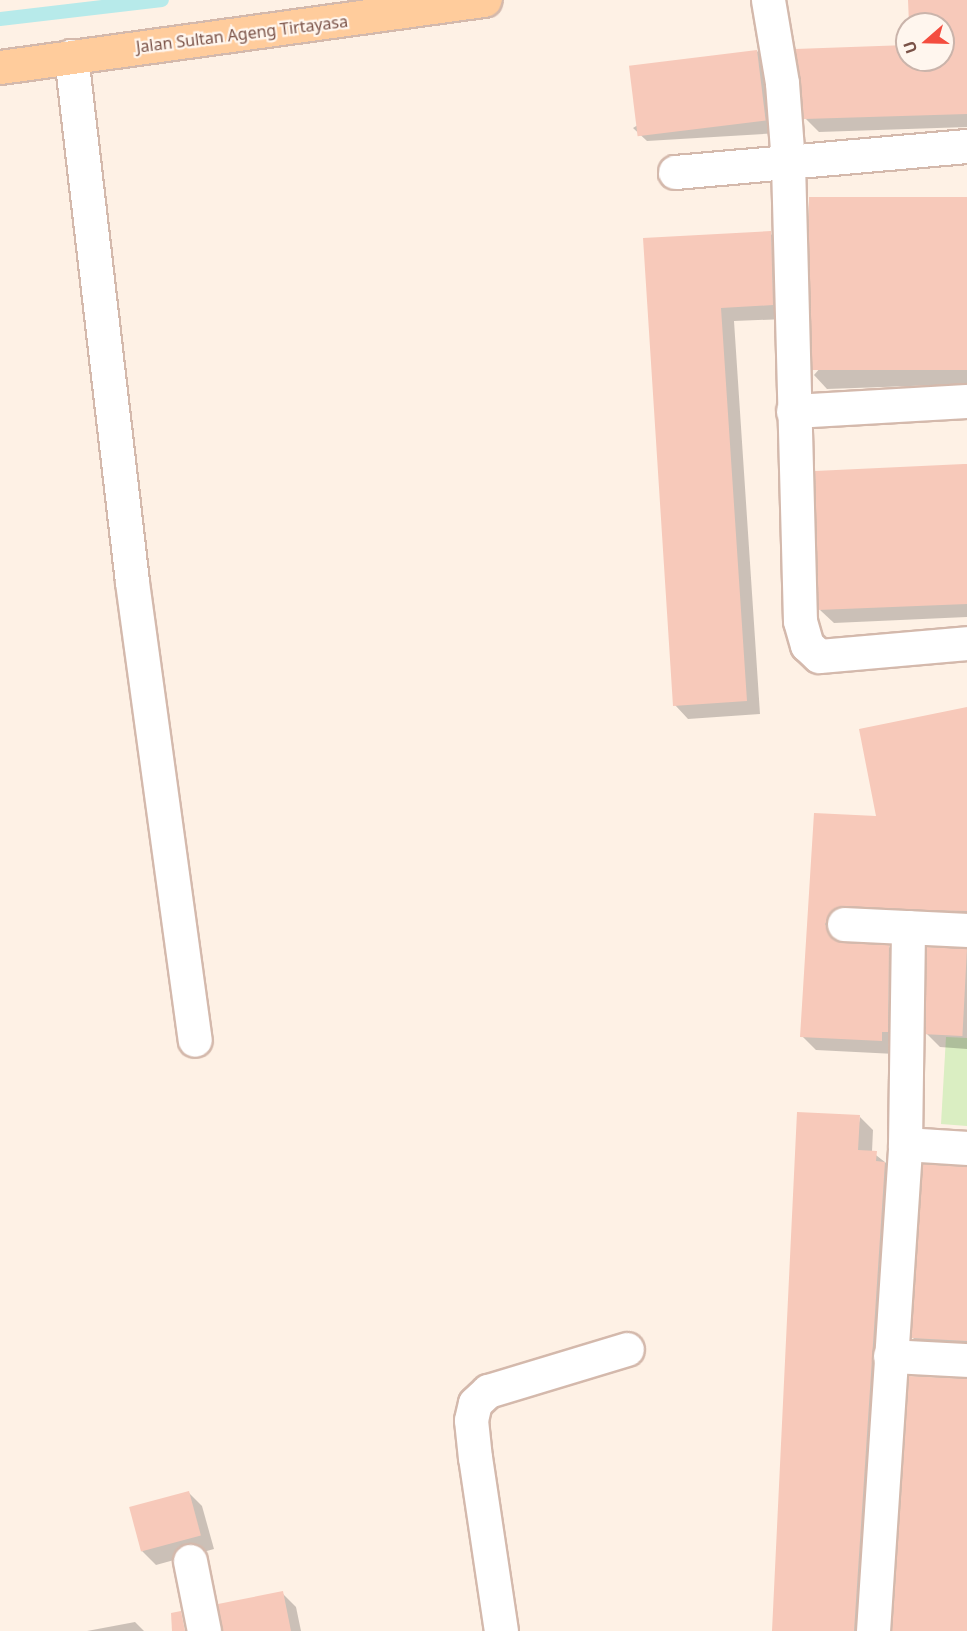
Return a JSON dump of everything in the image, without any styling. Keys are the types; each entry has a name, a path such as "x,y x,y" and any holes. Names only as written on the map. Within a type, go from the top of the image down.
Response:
{"main road":[{"name":"Jalan Sultan Ageng Tirtayasa","path":"0,67 484,0"}],"street":[{"path":"768,0 782,83 788,163 800,621 807,645 819,656 967,643"},
{"path":"71,56 132,582 195,1040"},
{"path":"675,172 967,146"},
{"path":"793,411 967,401"},
{"path":"844,924 967,930"},
{"path":"873,1631 905,1144 908,927"},
{"path":"905,1144 967,1148"},
{"path":"501,1631 475,1458 471,1420 475,1403 488,1391 627,1349"},
{"path":"890,1356 967,1360"},
{"path":"190,1561 204,1631"}],"green space":[{"path":"946,1037 967,1038 967,1126 941,1124"}],"building":[{"path":"908,0 967,0 967,114 804,119 795,49 895,45 895,72 955,72 955,12 908,12"},
{"path":"757,50 766,120 638,136 629,66"},
{"path":"809,197 967,197 967,370 809,370"},
{"path":"771,231 773,305 721,308 747,701 673,706 643,238"},
{"path":"967,464 967,604 818,610 815,471"},
{"path":"967,707 967,911 835,908 825,924 833,939 889,945 888,1032 882,1032 882,1041 800,1037 814,813 876,816 859,729"},
{"path":"926,947 967,949 962,1036 921,1034"},
{"path":"797,1112 860,1115 858,1150 877,1151 876,1161 885,1162 854,1631 772,1631"},
{"path":"922,1164 967,1167 967,1341 911,1338"},
{"path":"909,1376 967,1379 967,1631 892,1631"},
{"path":"189,1491 201,1535 141,1551 129,1507"},
{"path":"283,1591 291,1631 222,1631 218,1604"},
{"path":"181,1611 185,1631 172,1631 171,1613"}],"waterway":[{"path":"0,19 162,0"}]}
